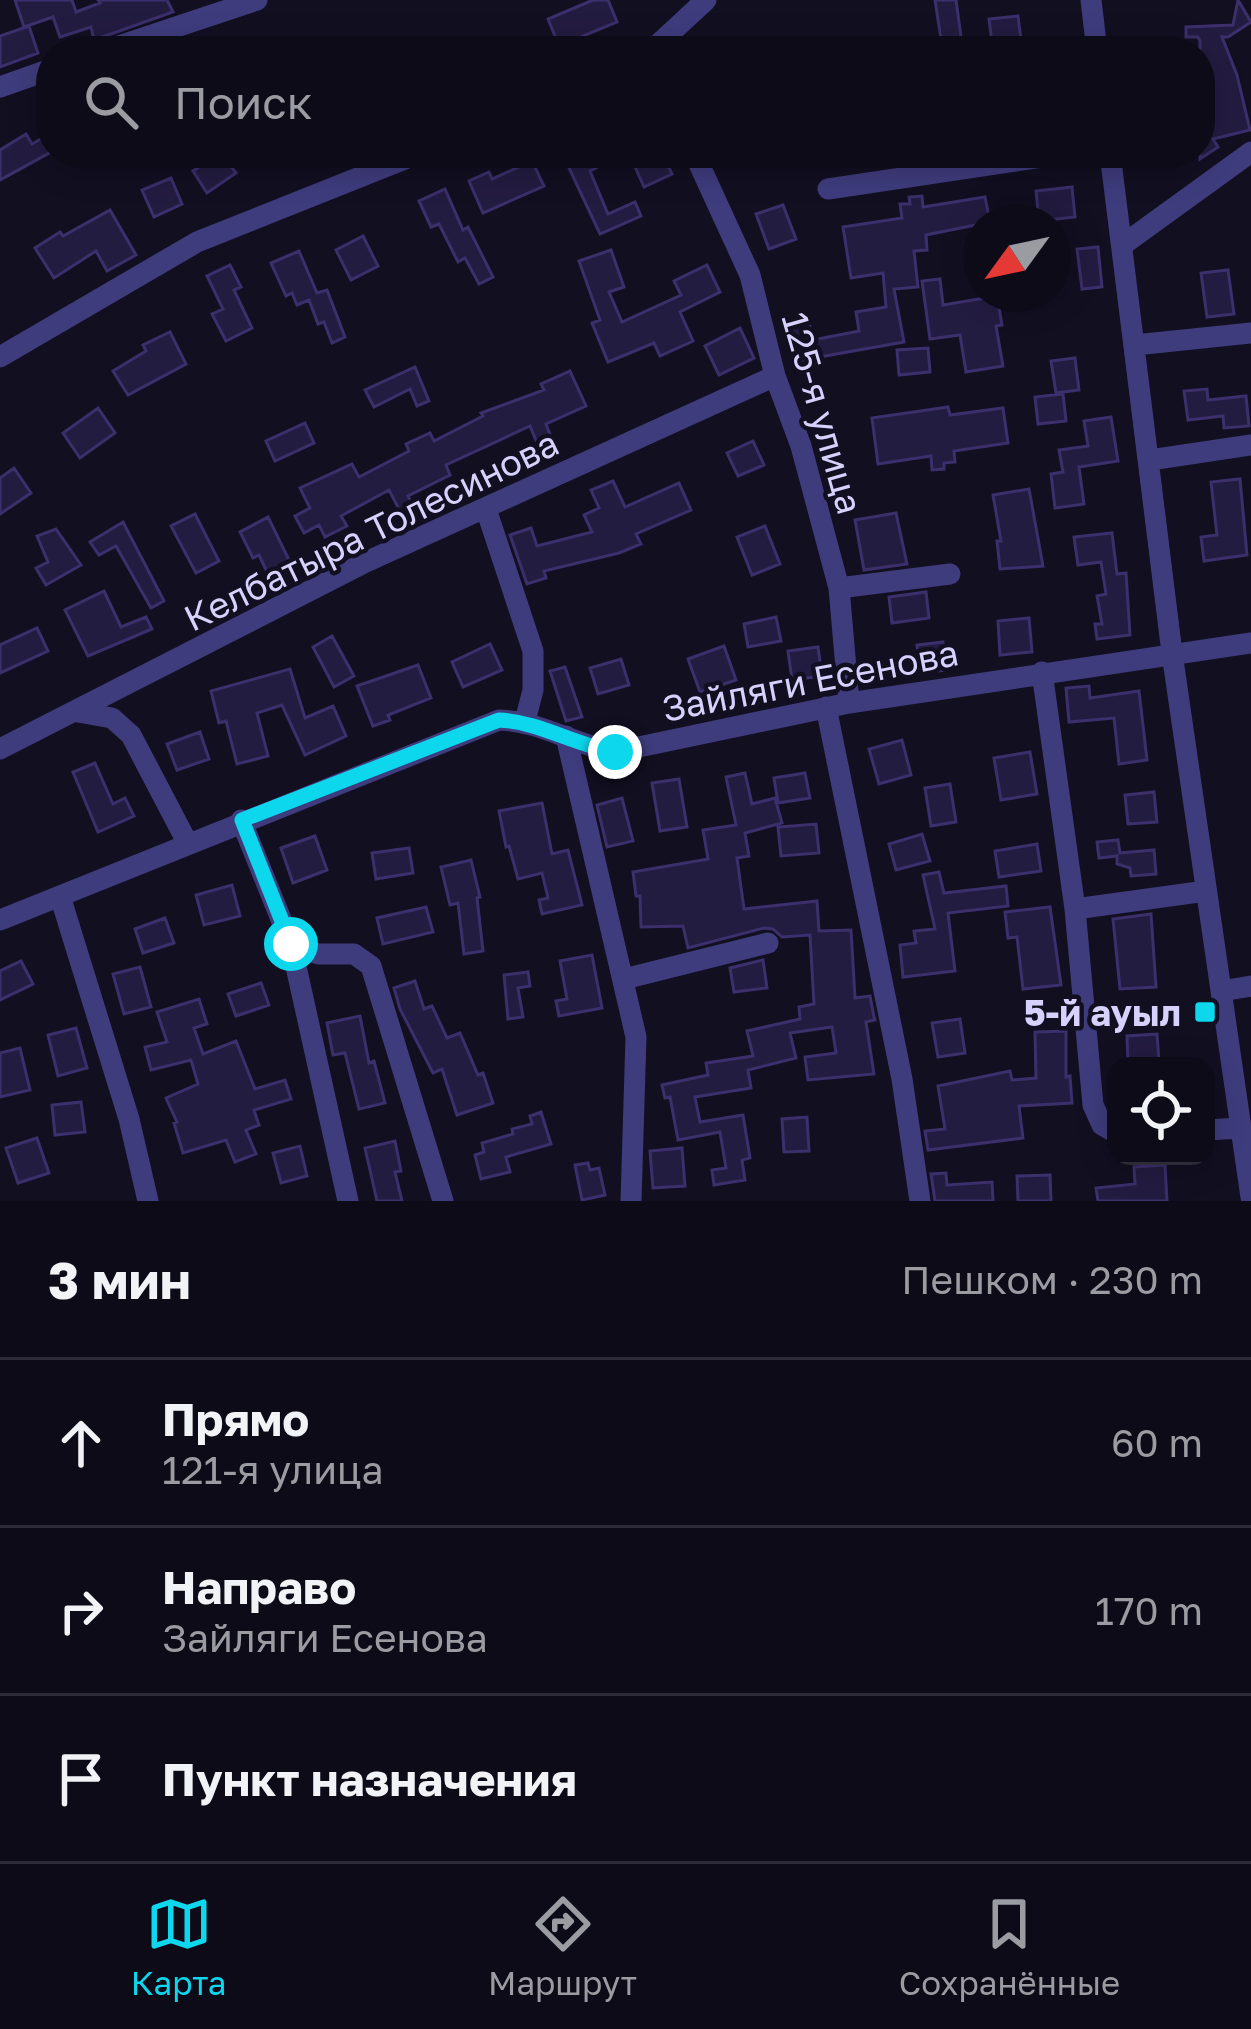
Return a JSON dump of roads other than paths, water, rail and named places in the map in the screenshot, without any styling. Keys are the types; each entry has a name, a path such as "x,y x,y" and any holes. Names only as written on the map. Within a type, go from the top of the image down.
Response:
{"street":[{"path":"149,36 257,0"},
{"path":"667,36 706,0"},
{"path":"1091,0 1095,36"},
{"path":"0,87 36,74"},
{"path":"1124,244 1251,152"},
{"path":"1,355 196,242 382,168"},
{"name":"125-я улица","path":"701,168 750,274 775,376 801,446 839,588 838,705 920,1201"},
{"path":"828,189 969,168"},
{"path":"1112,168 1172,653 1251,1197"},
{"path":"1135,345 1251,333"},
{"name":"Келбатыра Толесинова","path":"0,749 366,562 775,376"},
{"path":"1150,460 1251,446"},
{"path":"0,920 499,720 525,721 533,690 533,651 486,509"},
{"path":"839,588 950,574"},
{"name":"Зайляги Есенова","path":"525,721 589,748 615,752 838,705 1251,644"},
{"path":"1042,672 1075,909 1093,1105 1107,1128"},
{"path":"77,712 112,718 131,735 187,842"},
{"path":"566,736 636,1037 632,1201"},
{"path":"242,820 291,944 349,1201"},
{"path":"1075,909 1206,891"},
{"path":"60,896 129,1119 148,1201"},
{"path":"624,979 768,943"},
{"path":"291,944 318,954 354,954 371,966 443,1201"},
{"path":"1221,991 1251,986"},
{"path":"1215,1130 1241,1129"}],"place":[{"name":"5-й ауыл","path":"1205,1012"}]}
